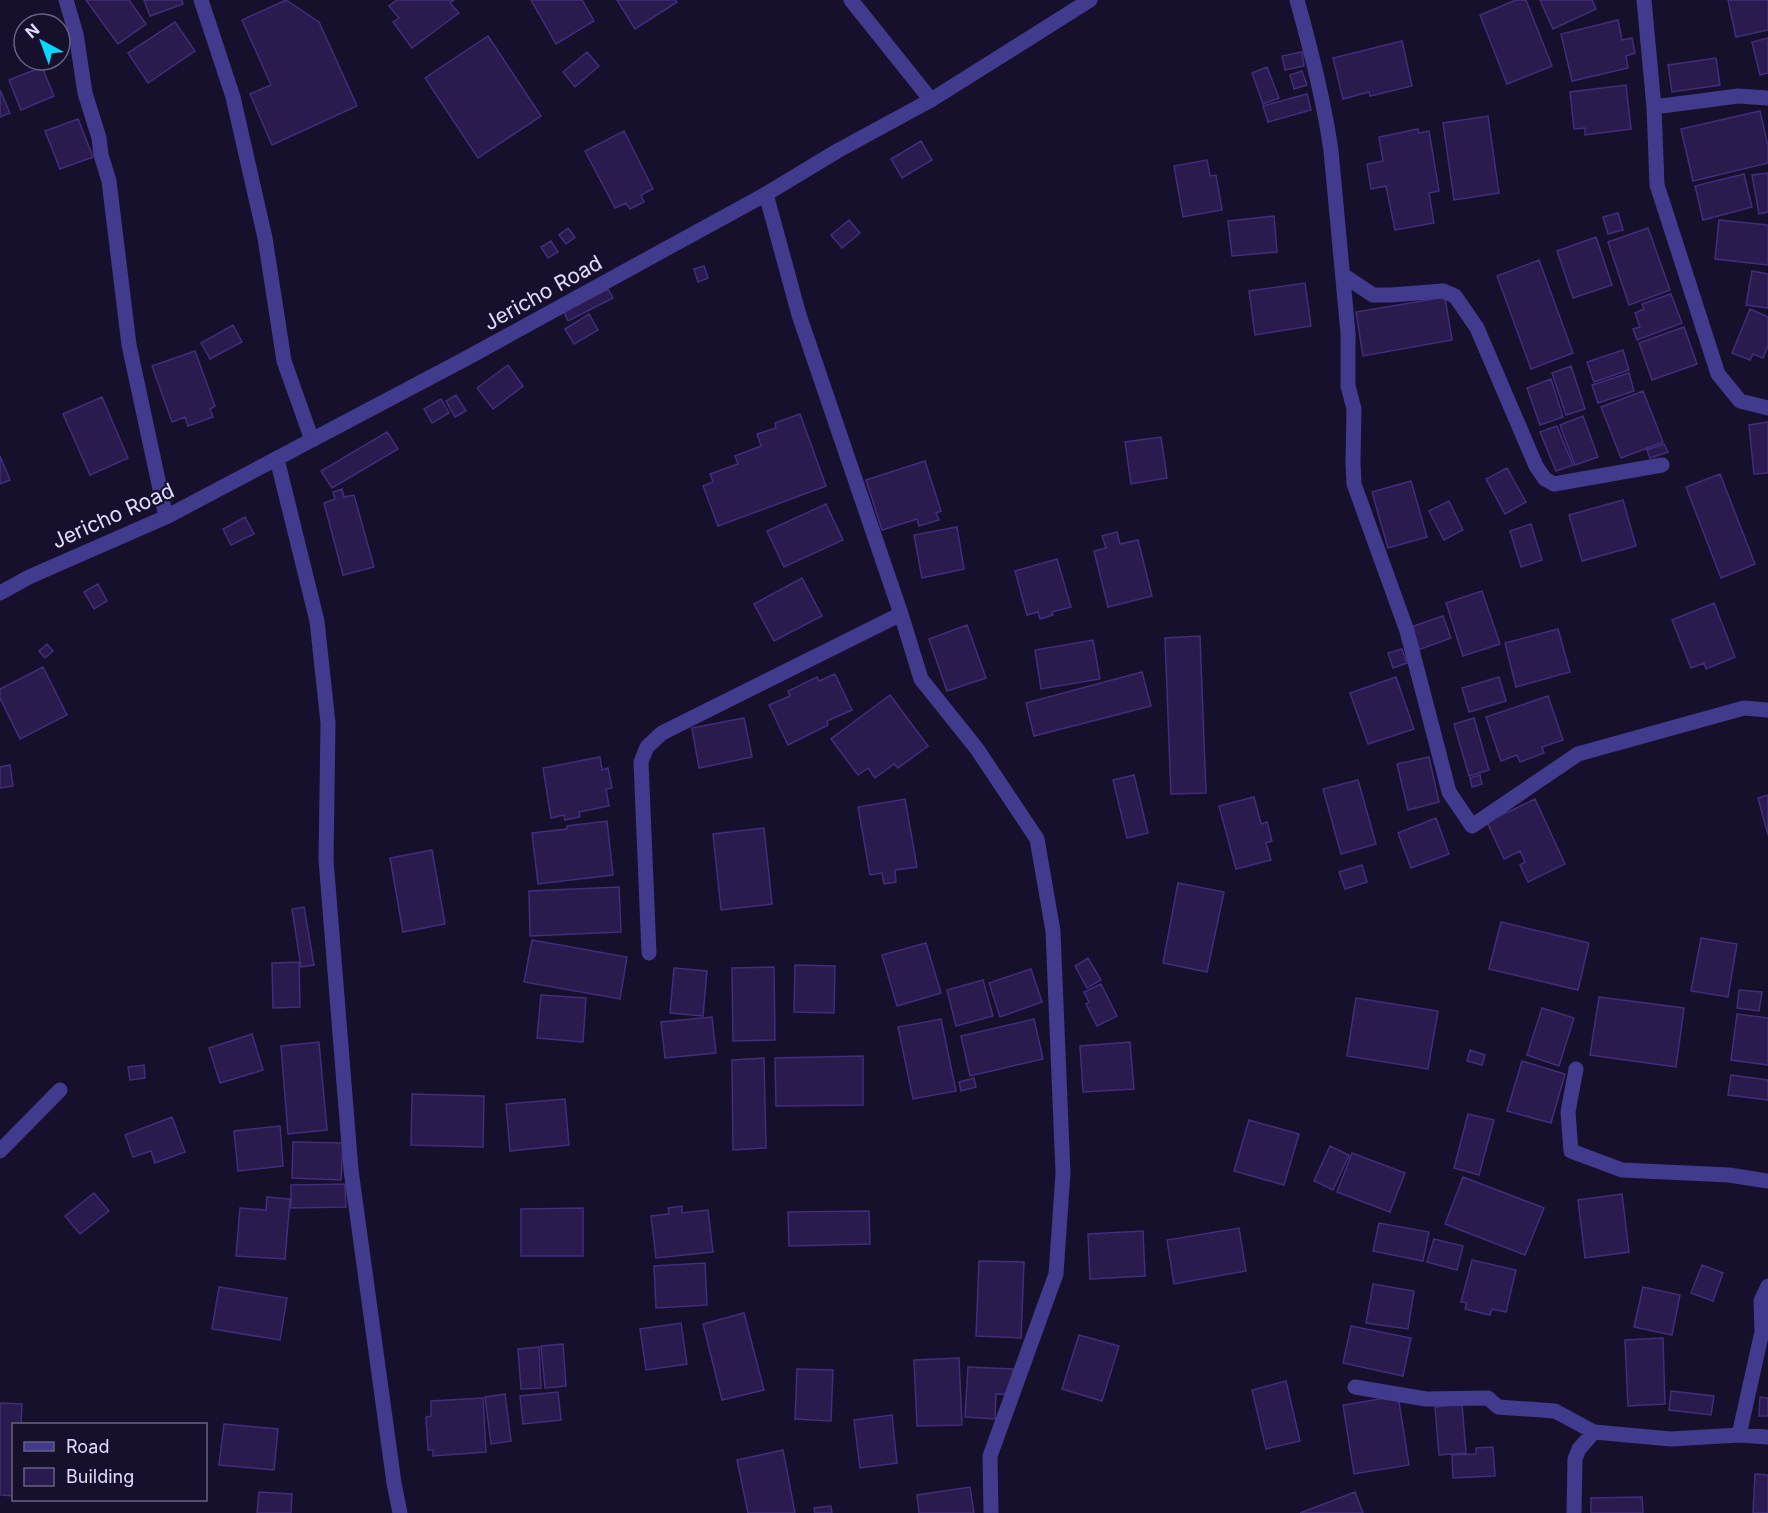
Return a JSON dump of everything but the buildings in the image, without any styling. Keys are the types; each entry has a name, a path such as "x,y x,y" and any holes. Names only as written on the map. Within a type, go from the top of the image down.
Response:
{"street":[{"path":"66,0 76,34 85,93 109,181 129,345 166,517"},
{"path":"201,0 233,97 265,238 284,362 312,440"},
{"path":"851,0 931,100"},
{"name":"Jericho Road","path":"0,593 29,577 166,517 476,354 931,100 1090,0"},
{"path":"1297,0 1311,48 1328,126 1348,333 1348,386 1354,409 1354,484 1407,631 1449,792 1472,826 1578,754 1744,708 1768,710"},
{"path":"1644,0 1654,107 1657,185 1718,374 1740,401 1768,408"},
{"path":"1654,107 1738,96 1768,98"},
{"path":"766,194 800,315 921,679 976,749 1037,838 1053,931 1063,1173 1056,1274 990,1456 991,1513"},
{"path":"1343,275 1373,295 1443,291 1455,296 1478,328 1536,466 1545,479 1554,483 1662,465"},
{"path":"277,459 317,621 328,723 326,860 351,1170 400,1513"},
{"path":"649,953 641,762 647,747 662,733 901,614"},
{"path":"1576,1069 1568,1112 1571,1151 1622,1170 1729,1175 1768,1181"},
{"path":"0,1150 60,1090"},
{"path":"1739,1435 1761,1332 1761,1301 1768,1286"},
{"path":"1355,1386 1426,1399 1488,1398 1498,1407 1555,1411 1594,1432 1671,1439 1739,1435 1768,1437"},
{"path":"1574,1513 1575,1459 1578,1449 1594,1432"}]}
